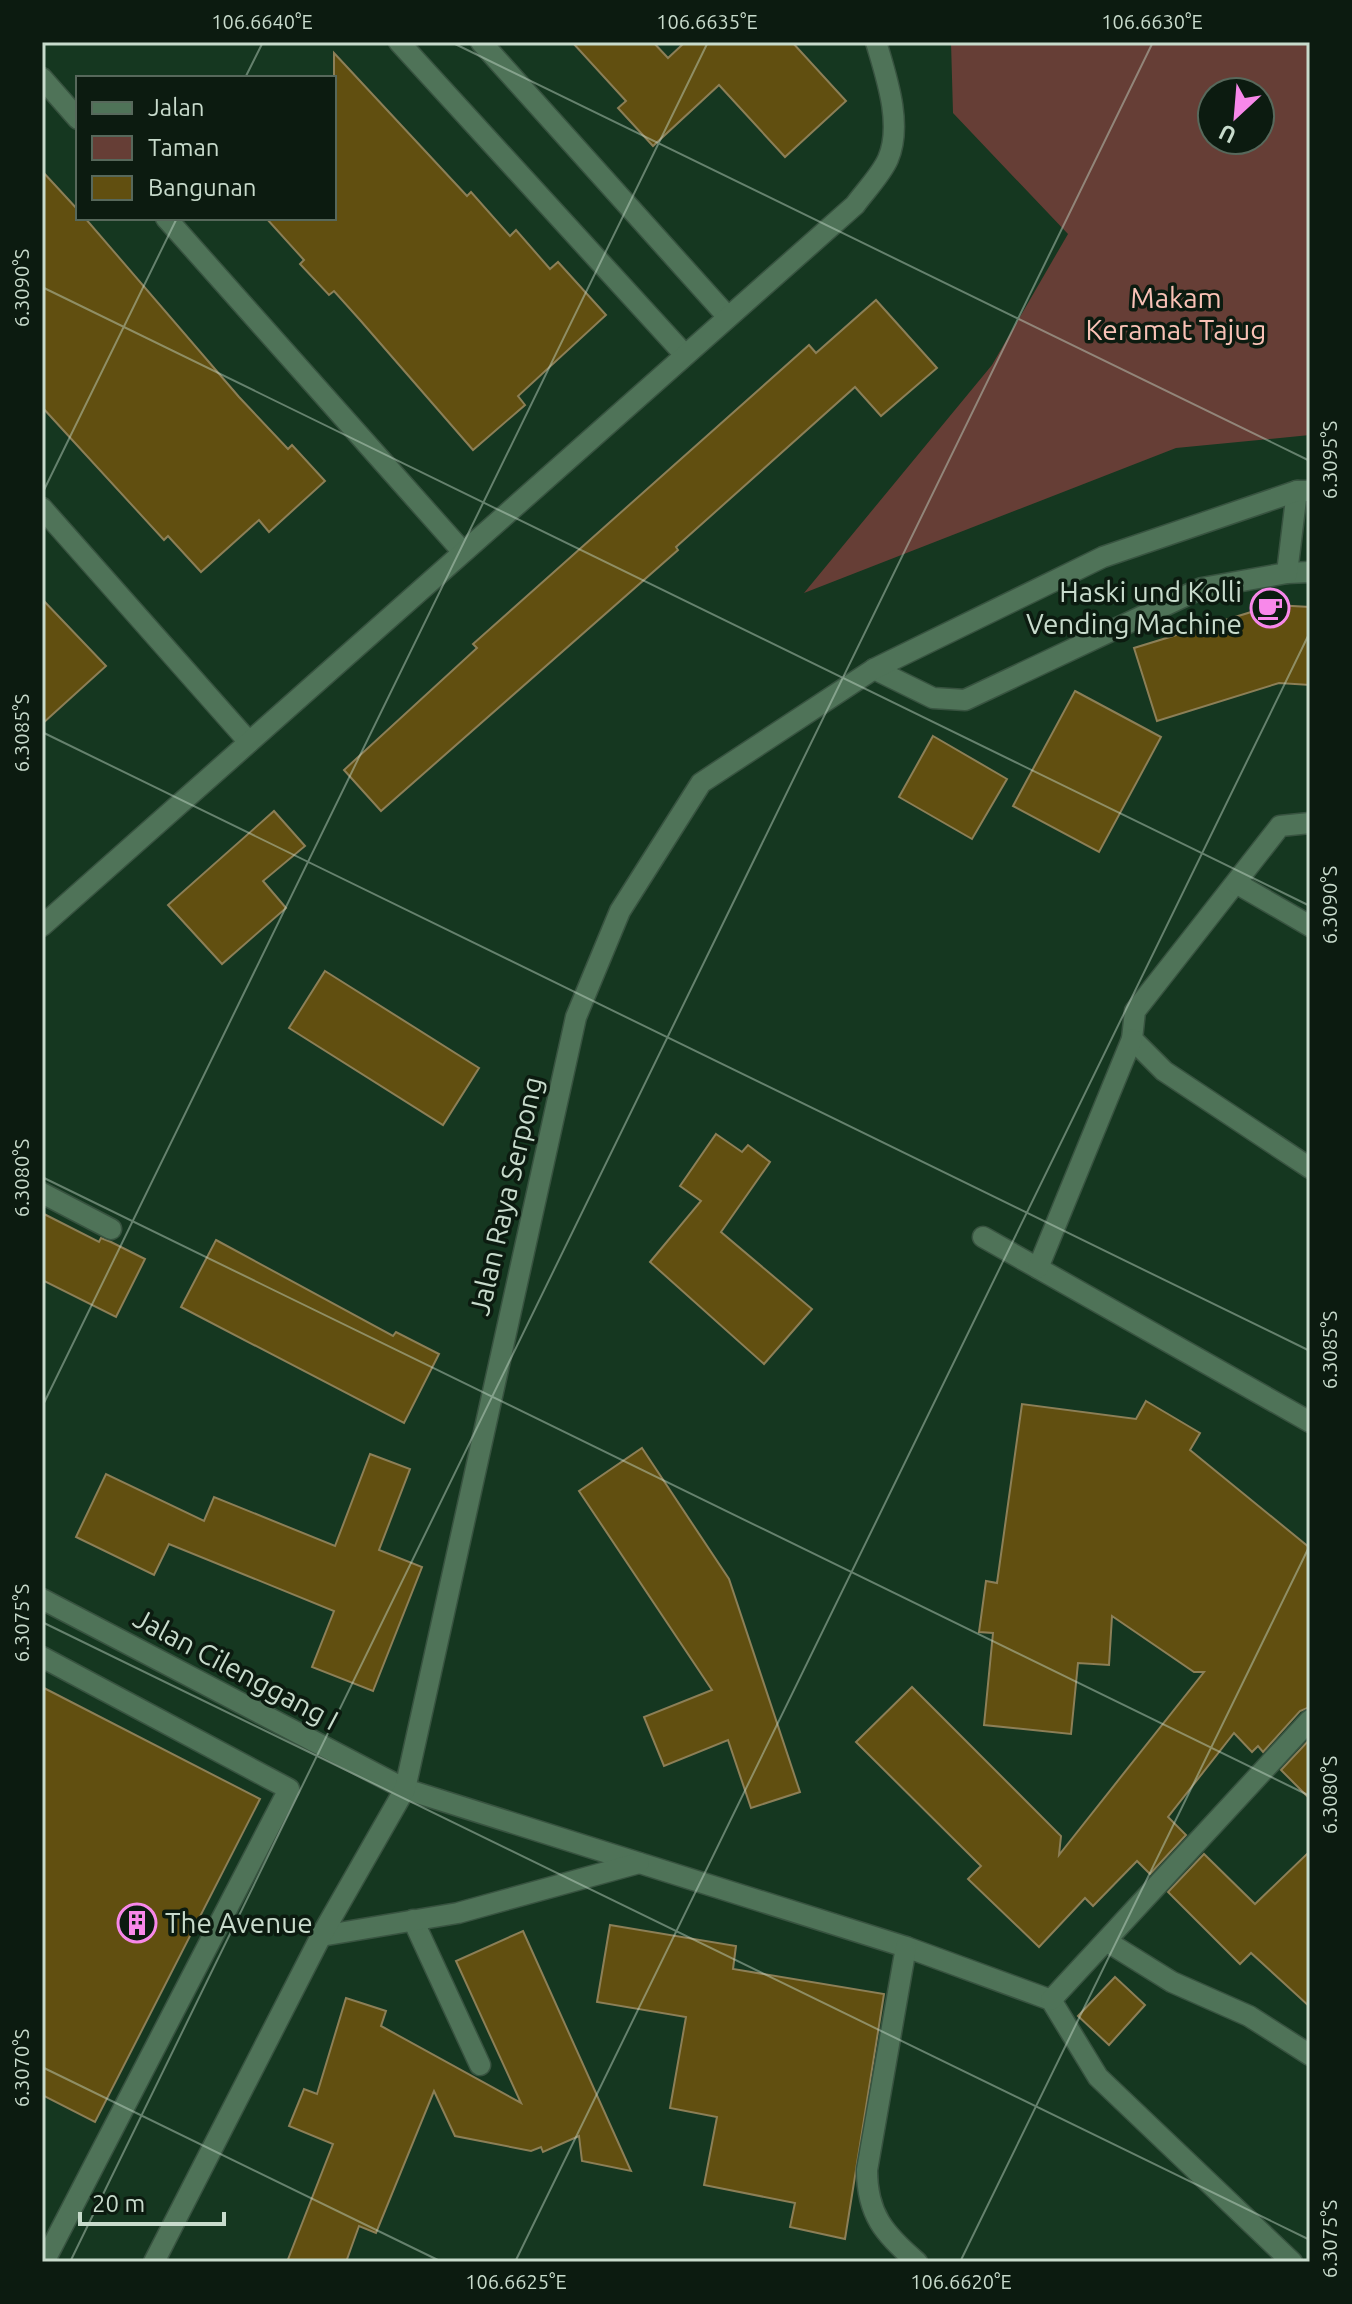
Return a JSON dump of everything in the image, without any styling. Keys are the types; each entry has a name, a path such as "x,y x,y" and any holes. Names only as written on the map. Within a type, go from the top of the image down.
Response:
{"street":[{"path":"399,42 685,355"},
{"path":"481,42 728,317"},
{"path":"42,926 855,205 888,160 892,108 876,42"},
{"path":"42,78 76,117"},
{"path":"168,220 463,552"},
{"path":"1287,573 1304,491"},
{"name":"Jalan Raya Serpong","path":"154,2262 321,1936 405,1789 576,1017 620,911 701,783 874,669 1103,557 1304,491"},
{"path":"42,508 249,742"},
{"path":"874,669 933,698 965,700 1202,588 1310,572"},
{"path":"1038,1268 1132,1039 1135,1011 1280,826 1310,823"},
{"path":"1236,883 1310,926"},
{"path":"1132,1039 1164,1071 1310,1168"},
{"path":"42,1193 111,1229"},
{"path":"983,1237 1310,1422"},
{"name":"Jalan Cilenggang I","path":"42,1599 405,1789 906,1947 1051,2000"},
{"path":"42,1657 289,1789 44,2262"},
{"path":"1292,2262 1098,2077 1051,2000 1310,1720"},
{"path":"321,1936 458,1913 639,1863"},
{"path":"413,1920 480,2065"},
{"path":"1106,1941 1172,1982 1249,2016 1310,2055"},
{"path":"906,1947 867,2170 867,2200 898,2246 917,2262"}],"green space":[{"name":"Makam Keramat Tajug","path":"951,42 1310,42 1310,435 1176,448 804,593 992,365 1068,234 953,113"}],"building":[{"path":"572,42 653,42 668,58 682,45 679,42 792,42 846,101 785,157 719,85 653,146 618,108 626,101"},
{"path":"334,53 467,196 471,192 510,236 516,230 550,269 558,262 606,315 518,396 525,405 473,450 334,291 329,295 300,264 304,260 268,220 336,220"},
{"path":"42,171 76,208 76,220 87,220 239,397 288,449 292,445 325,481 269,532 259,520 201,572 168,536 164,540 42,407"},
{"path":"876,300 937,368 881,416 855,387 676,547 678,550 381,811 344,770 477,648 473,644 809,345 816,353"},
{"path":"42,599 106,666 42,724"},
{"path":"1274,605 1310,607 1310,685 1279,683 1157,721 1134,648"},
{"path":"1075,691 1161,737 1099,852 1013,806"},
{"path":"933,736 1007,779 972,839 899,797"},
{"path":"274,811 305,846 263,881 286,908 222,964 168,905"},
{"path":"325,971 479,1068 443,1125 289,1028"},
{"path":"716,1134 742,1152 748,1145 770,1162 721,1232 812,1309 764,1364 650,1262 701,1201 680,1186"},
{"path":"42,1213 99,1242 101,1238 145,1259 116,1317 42,1280"},
{"path":"216,1240 393,1336 396,1332 439,1354 404,1423 181,1307"},
{"path":"1146,1401 1200,1433 1190,1450 1310,1548 1310,1707 1300,1711 1263,1752 1258,1746 1252,1752 1234,1733 1168,1817 1186,1835 1150,1874 1137,1861 1093,1906 1085,1898 1039,1947 968,1879 981,1866 856,1742 912,1687 1061,1836 1059,1855 1204,1672 1194,1672 1112,1616 1109,1665 1078,1663 1071,1734 984,1725 993,1633 979,1632 986,1581 997,1583 1022,1404 1136,1419"},
{"path":"642,1448 729,1579 800,1792 751,1808 728,1740 664,1766 644,1717 712,1690 579,1491"},
{"path":"370,1454 410,1469 379,1550 422,1567 373,1691 312,1667 334,1611 169,1544 154,1575 76,1537 106,1474 204,1521 214,1497 335,1546"},
{"name":"The Avenue","path":"42,1687 260,1799 95,2122 42,2095"},
{"path":"1310,1739 1310,1799 1281,1770"},
{"path":"1310,1851 1310,2007 1251,1953 1240,1964 1168,1892 1204,1854 1255,1904"},
{"path":"610,1925 736,1946 733,1969 884,1994 845,2239 790,2227 795,2203 704,2185 717,2117 670,2108 686,2017 597,2002"},
{"path":"523,1931 631,2171 582,2161 579,2136 543,2152 541,2147 531,2151 455,2136 434,2091 376,2233 359,2226 346,2262 287,2262 333,2144 289,2126 304,2089 317,2094 346,1998 386,2011 381,2026 521,2103 456,1961"},
{"path":"1115,1977 1145,2005 1109,2045 1078,2016"}],"place":[{"name":"Haski und Kolli Vending Machine","path":"1270,608"},
{"name":"The Avenue","path":"137,1923"}]}
